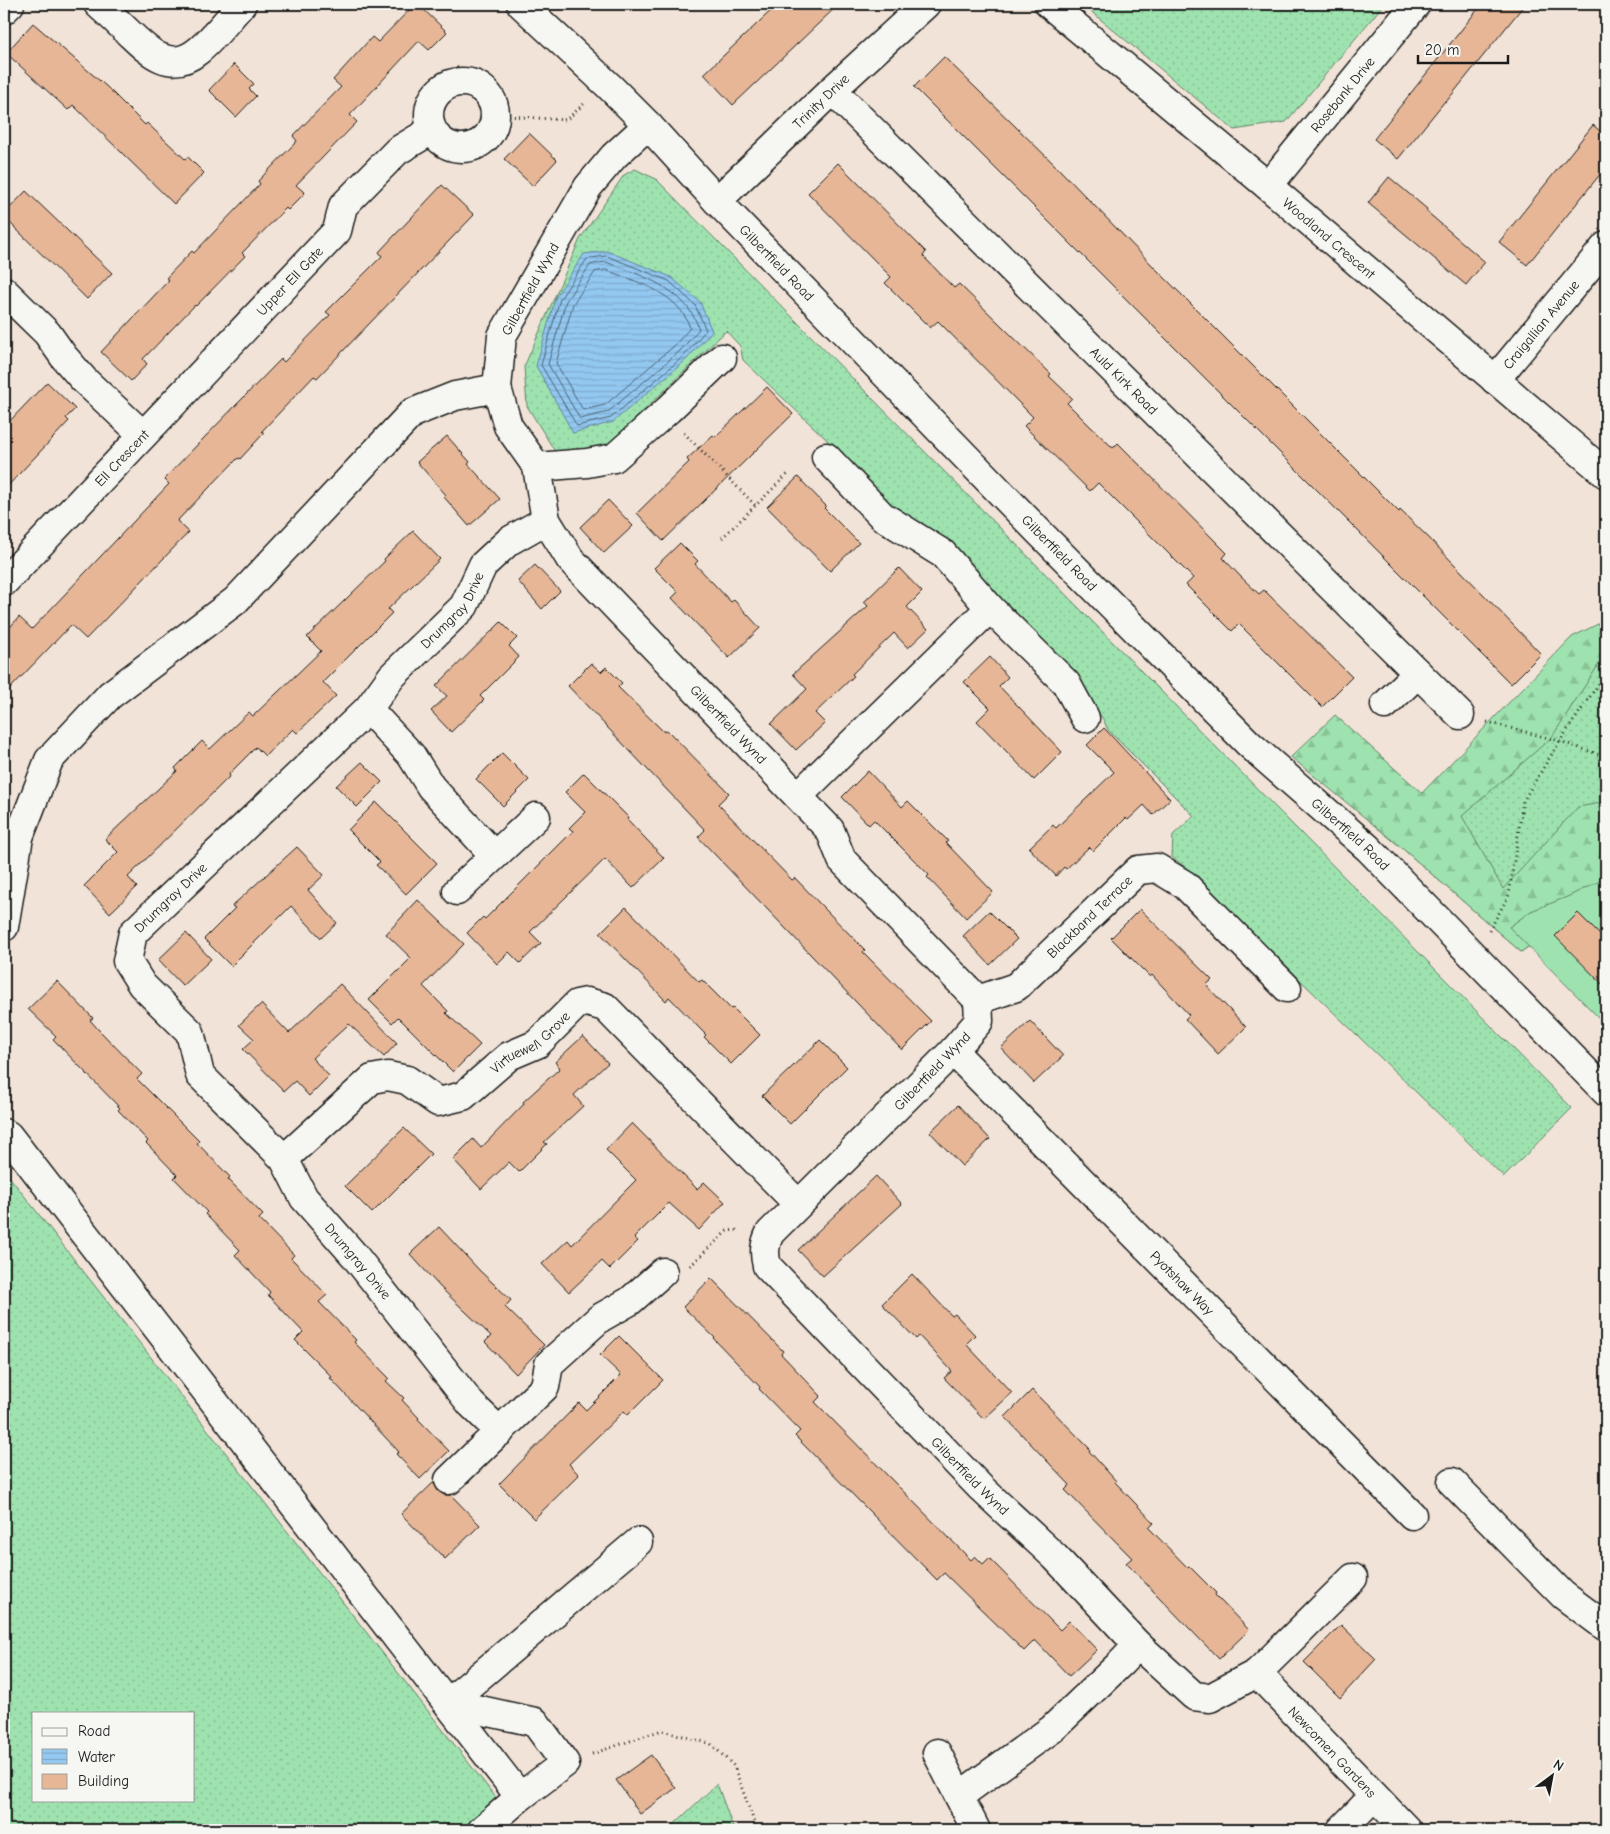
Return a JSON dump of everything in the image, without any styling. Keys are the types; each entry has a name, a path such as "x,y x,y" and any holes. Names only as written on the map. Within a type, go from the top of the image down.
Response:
{"street":[{"path":"4,10 10,4"},
{"path":"98,4 151,54 159,58 176,60 187,58 197,52 242,4"},
{"name":"Gilbertfield Road","path":"521,4 610,86 717,201 1031,524 1249,744 1368,848 1606,1092"},
{"name":"Trinity Drive","path":"717,201 832,90 926,4"},
{"name":"Woodland Crescent","path":"1049,4 1268,186 1606,474"},
{"name":"Rosebank Drive","path":"1268,186 1416,4"},
{"path":"463,82 474,85 484,91 494,108 494,115 492,129 486,138 478,144 458,148 448,145 439,139 432,130 429,120 429,108 434,97 441,89 463,82"},
{"name":"Auld Kirk Road","path":"832,90 1460,715"},
{"name":"Gilbertfield Wynd","path":"648,125 614,156 588,188 502,336 497,388 508,426 536,466 546,520 570,559 830,830 842,860 978,1000 979,1021 953,1051 770,1233 766,1241 764,1254 768,1266 981,1488 1055,1557 1138,1645 1194,1696 1210,1698 1257,1673 1354,1578"},
{"name":"Upper Ell Gate","path":"143,436 337,231 343,206 397,151 432,130"},
{"name":"Craigallian Avenue","path":"1496,380 1606,246"},
{"name":"Ell Crescent","path":"4,291 47,332 64,357 98,394 143,436 4,582"},
{"path":"536,466 587,463 614,458 664,414 722,358"},
{"path":"4,927 19,837 49,760 110,695 234,601 412,412 455,396 497,388"},
{"path":"826,457 882,516 943,554 990,608 1066,683 1085,718"},
{"name":"Drumgray Drive","path":"500,1432 471,1404 354,1255 304,1198 284,1159 200,1075 190,1032 142,985 127,961 133,933 368,709 392,676 464,606 483,566 509,541 546,520"},
{"path":"798,796 990,608"},
{"path":"1385,705 1418,673"},
{"path":"368,709 410,755 431,787 494,855"},
{"path":"458,890 536,817"},
{"name":"Blackband Terrace","path":"978,1000 1016,987 1138,870 1157,868 1185,885 1287,988"},
{"name":"Virtuewell Grove","path":"284,1159 372,1079 388,1076 408,1080 438,1102 464,1096 509,1056 537,1044 577,1004 587,1002 605,1007 798,1204"},
{"name":"Pyotshaw Way","path":"953,1051 1412,1515"},
{"path":"4,1132 520,1797"},
{"path":"449,1480 545,1388 549,1364 600,1318 630,1300 664,1272"},
{"path":"1452,1482 1563,1595 1606,1627"},
{"path":"448,1704 638,1542"},
{"path":"959,1796 1052,1729 1138,1645"},
{"name":"Newcomen Gardens","path":"1257,1673 1407,1830"},
{"path":"448,1704 535,1722 565,1763 520,1797 482,1830"},
{"path":"937,1753 976,1830"},
{"path":"1341,1830 1374,1796"}],"path":[{"path":"494,115 566,120 589,100"},
{"path":"664,414 756,505"},
{"path":"722,538 789,473"},
{"path":"1473,957 1509,895 1522,801 1606,673"},
{"path":"1460,715 1560,741 1606,757"},
{"path":"565,1763 662,1730 711,1744 734,1766 757,1830"}],"green space":[{"path":"1082,4 1384,4 1286,122 1234,130"},
{"path":"635,169 656,179 1572,1108 1504,1177 1299,979 1194,874 1172,857 1173,835 1194,816 1108,730 1102,717 1086,702 1080,679 954,550 903,520 825,438 743,360 740,346 726,331 604,449 556,453 527,406 524,367 580,239 624,175"},
{"path":"1606,617 1606,891 1521,952 1403,849"},
{"path":"1606,620 1606,653 1552,737 1462,816 1503,889 1578,807 1606,802 1606,891 1521,952 1403,849 1291,757 1335,715 1422,793 1572,637"},
{"path":"1606,878 1606,1025 1509,927 1531,911 1567,897"},
{"path":"4,1170 497,1799 460,1830 4,1830"},
{"path":"717,1784 734,1830 668,1830"}],"water":[{"path":"607,251 671,277 700,302 712,331 687,359 613,422 573,433 536,366 556,296 584,254"}],"building":[{"path":"415,4 418,4 447,32 429,50 419,41 350,115 357,122 296,185 305,193 288,210 286,208 242,253 245,256 143,359 147,364 131,381 101,352 169,280 166,278 192,251 194,253 260,184 258,181 297,141 293,136 341,87 333,80 372,37 378,42"},
{"path":"778,4 839,4 733,105 704,74"},
{"path":"1482,4 1525,4 1398,159 1374,139"},
{"path":"33,23 107,87 145,125 147,123 185,159 188,157 204,173 174,204 73,105 68,110 6,53"},
{"path":"944,57 1054,164 1399,512 1400,510 1430,539 1541,654 1511,684 914,87"},
{"path":"234,64 254,84 249,89 256,96 236,117 209,90"},
{"path":"1593,125 1606,136 1606,167 1527,265 1499,242"},
{"path":"529,133 557,160 533,186 504,159"},
{"path":"838,163 926,252 923,256 954,288 959,284 1051,374 1049,376 1072,398 1067,403 1113,448 1118,443 1227,553 1223,558 1241,577 1259,594 1264,590 1352,677 1322,707 1239,624 1232,631 1186,585 1193,578 1098,483 1090,491 1024,426 1033,417 938,321 930,328 885,283 891,277 808,193"},
{"path":"1389,177 1485,262 1466,285 1368,203"},
{"path":"442,185 474,215 317,378 314,376 262,431 264,433 240,459 238,458 177,521 189,532 86,639 71,625 4,695 4,634 19,617 32,629 169,484 164,479 281,359 284,362 330,315 326,312 382,256 379,252"},
{"path":"26,191 112,273 87,299 4,217 4,214"},
{"path":"47,382 75,409 66,418 69,421 4,490 4,427"},
{"path":"767,387 793,414 663,541 637,513 689,462 687,459 713,435 715,437"},
{"path":"447,436 470,462 468,464 500,499 469,526 444,497 446,495 417,462"},
{"path":"798,477 826,506 824,508 859,543 830,571 767,507"},
{"path":"608,500 633,526 604,553 580,527"},
{"path":"413,531 440,559 388,609 392,613 323,682 336,696 297,733 293,729 265,756 256,747 229,774 230,776 128,877 137,887 110,913 84,886 118,852 105,839 177,771 175,768 202,741 210,749 249,712 253,716 321,651 307,637"},
{"path":"680,543 698,561 695,564 731,602 734,600 760,628 729,658 672,598 678,592 654,568"},
{"path":"535,565 560,591 542,609 518,581"},
{"path":"899,568 922,592 907,607 928,629 908,648 894,633 852,674 854,676 815,713 825,723 796,750 771,724 807,689 793,674 868,606 864,602"},
{"path":"501,622 517,638 509,646 519,657 480,696 484,700 451,732 431,711 447,696 436,686"},
{"path":"990,657 1008,677 999,686 1062,752 1034,780 977,721 990,708 964,682"},
{"path":"591,663 601,672 606,667 622,683 618,687 664,732 667,730 729,793 718,804 792,880 795,878 865,950 863,952 931,1021 902,1050 698,837 705,830 568,686"},
{"path":"1104,728 1170,799 1153,815 1144,805 1128,820 1126,818 1093,851 1089,847 1056,876 1029,848 1053,825 1056,828 1114,772 1087,745"},
{"path":"502,753 529,780 503,806 476,779"},
{"path":"362,762 382,782 357,807 336,786"},
{"path":"868,771 902,807 908,801 948,841 946,843 993,892 966,918 927,877 929,875 874,820 869,825 842,797"},
{"path":"584,773 628,817 627,819 664,858 633,888 605,859 530,932 541,943 520,963 509,952 497,964 467,933 483,917 485,919 573,831 569,828 585,812 565,792"},
{"path":"376,802 437,863 406,894 376,865 380,862 348,830"},
{"path":"297,847 324,875 308,890 337,923 321,938 291,906 231,966 204,939 235,908 232,906"},
{"path":"418,900 464,944 423,986 448,1011 446,1013 480,1045 453,1072 398,1017 392,1023 369,1000 411,958 386,934"},
{"path":"626,907 699,982 702,980 760,1035 731,1064 669,997 666,1001 600,933"},
{"path":"1140,909 1212,980 1206,985 1246,1027 1218,1054 1185,1019 1189,1015 1152,975 1150,977 1111,938"},
{"path":"989,911 1017,939 990,965 963,936"},
{"path":"1578,913 1606,941 1606,988 1555,936"},
{"path":"186,933 211,959 183,986 158,960"},
{"path":"57,981 93,1018 90,1020 97,1028 142,1074 137,1079 199,1141 197,1143 230,1177 228,1179 263,1215 259,1219 294,1255 291,1258 327,1295 319,1302 356,1340 354,1342 389,1378 386,1381 404,1398 402,1400 418,1419 449,1451 420,1479 396,1454 399,1452 330,1378 332,1377 295,1340 303,1332 268,1295 270,1292 235,1255 240,1250 174,1178 177,1175 146,1143 148,1141 118,1110 120,1108 53,1039 56,1036 28,1009"},
{"path":"340,984 397,1043 384,1057 349,1024 312,1058 329,1076 309,1096 295,1081 284,1091 243,1049 254,1039 239,1025 261,1004 289,1033"},
{"path":"1030,1021 1063,1056 1034,1083 1001,1048"},
{"path":"583,1036 608,1063 574,1095 583,1106 544,1142 547,1144 519,1172 509,1162 481,1189 453,1159 473,1139 481,1148 524,1104 523,1102 560,1068 555,1062"},
{"path":"820,1040 847,1067 790,1124 762,1096"},
{"path":"958,1105 990,1139 962,1166 930,1132"},
{"path":"632,1123 697,1189 704,1182 725,1202 699,1230 669,1203 634,1238 638,1241 610,1269 602,1261 569,1292 542,1264 568,1240 572,1245 636,1180 606,1150"},
{"path":"404,1128 431,1154 372,1213 345,1186"},
{"path":"876,1176 902,1204 823,1276 798,1250"},
{"path":"439,1227 480,1271 511,1300 505,1307 544,1345 516,1374 485,1342 491,1336 440,1287 410,1254"},
{"path":"912,1274 952,1316 955,1314 975,1335 966,1344 1012,1393 984,1419 944,1378 952,1371 919,1336 916,1339 882,1304"},
{"path":"711,1278 783,1351 781,1354 821,1396 815,1402 971,1560 975,1556 983,1564 989,1558 1060,1630 1069,1621 1097,1650 1069,1676 1035,1640 1024,1651 944,1573 937,1580 795,1436 800,1431 759,1389 760,1387 715,1338 683,1307"},
{"path":"619,1336 663,1380 628,1415 624,1411 569,1464 579,1475 534,1519 499,1484 579,1403 586,1410 621,1375 600,1355"},
{"path":"1032,1390 1090,1449 1089,1451 1115,1482 1154,1523 1149,1528 1187,1567 1189,1566 1216,1593 1215,1595 1249,1630 1219,1659 1126,1563 1132,1558 1065,1490 1070,1485 1005,1417"},
{"path":"434,1482 438,1491 444,1495 451,1495 480,1525 445,1559 401,1514"},
{"path":"1341,1625 1376,1659 1340,1698 1304,1662"},
{"path":"651,1755 676,1788 640,1814 616,1780"}]}
